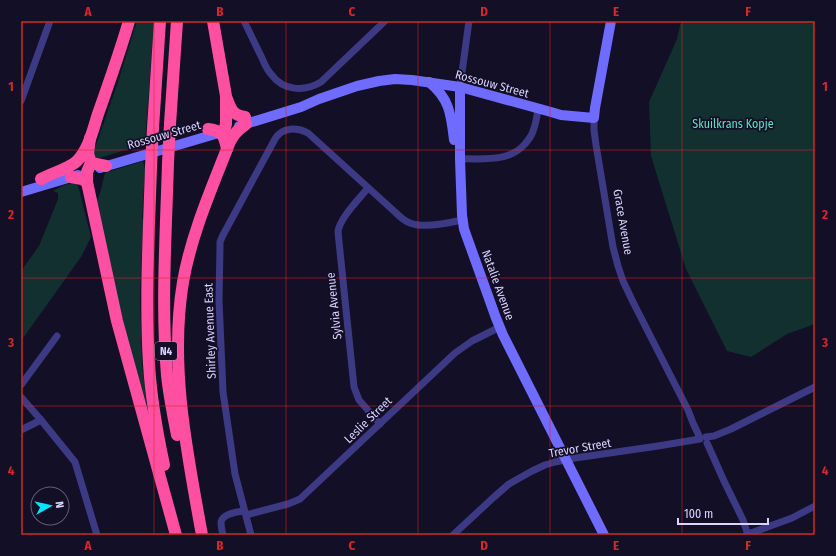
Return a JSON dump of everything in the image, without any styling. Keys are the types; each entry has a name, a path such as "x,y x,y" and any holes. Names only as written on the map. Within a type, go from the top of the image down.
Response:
{"highway":[{"path":"41,179 77,161 84,152 130,21"},
{"name":"N4","path":"160,21 151,167 147,286 148,363 152,402 177,535"},
{"name":"N4","path":"177,21 168,163 164,303 165,343 167,376 171,401 197,535"},
{"path":"202,535 185,444 178,368 180,305 183,282 191,246 199,220 231,139 246,121 234,113 229,106 213,21"},
{"path":"226,96 224,139 227,149"},
{"path":"208,129 224,129"},
{"path":"90,138 88,173 117,321 177,535"},
{"path":"71,176 80,178 106,166"}],"street":[{"path":"21,101 50,21"},
{"path":"244,21 271,75 278,82 286,86 299,89 308,88 317,84 332,72 385,21"},
{"name":"Natalie Avenue","path":"468,21 460,87 462,220 500,327 604,535"},
{"name":"Grace Avenue","path":"610,21 594,118 597,152 613,247 618,266 633,302 690,413 694,427 718,470 743,520 748,534"},
{"name":"Rossouw Street","path":"106,166 224,129 296,103 313,101 379,80 401,79 460,87 561,115 594,118"},
{"path":"428,82 443,96 447,103 451,115 457,152 460,159 500,158 517,152 532,135 538,109"},
{"name":"Rossouw Street","path":"21,186 41,179 88,173 208,129"},
{"name":"Shirley Avenue East","path":"251,535 235,474 223,392 219,300 220,244 223,234 276,137 282,131 301,130 308,133 368,188"},
{"path":"21,192 71,176"},
{"path":"368,188 402,218 410,223 421,225 462,220"},
{"name":"Sylvia Avenue","path":"368,188 343,218 339,224 338,232 354,387 359,400 380,424"},
{"name":"Leslie Street","path":"222,535 222,518 228,514 245,513 288,504 300,499 454,353 500,327"},
{"path":"21,386 56,336"},
{"name":"Trevor Street","path":"454,535 509,484 536,469 555,462 566,460 703,441 726,433 731,429 815,387"},
{"path":"21,397 75,462 97,535"},
{"path":"21,430 41,420"},
{"path":"748,534 792,518 815,506"}],"green space":[{"path":"137,21 154,21 145,144 96,159 93,154"},
{"name":"Skuilkrans Kopje","path":"681,21 815,21 815,324 787,334 751,357 727,351 686,269 651,156 649,102 677,39"},
{"path":"143,161 145,169 140,298 142,364 148,416 146,420 95,204 100,193 105,173"},
{"path":"73,183 77,184 79,189 91,237 81,257 21,341 21,271 39,246 58,199 58,193 53,191 64,185"}]}
